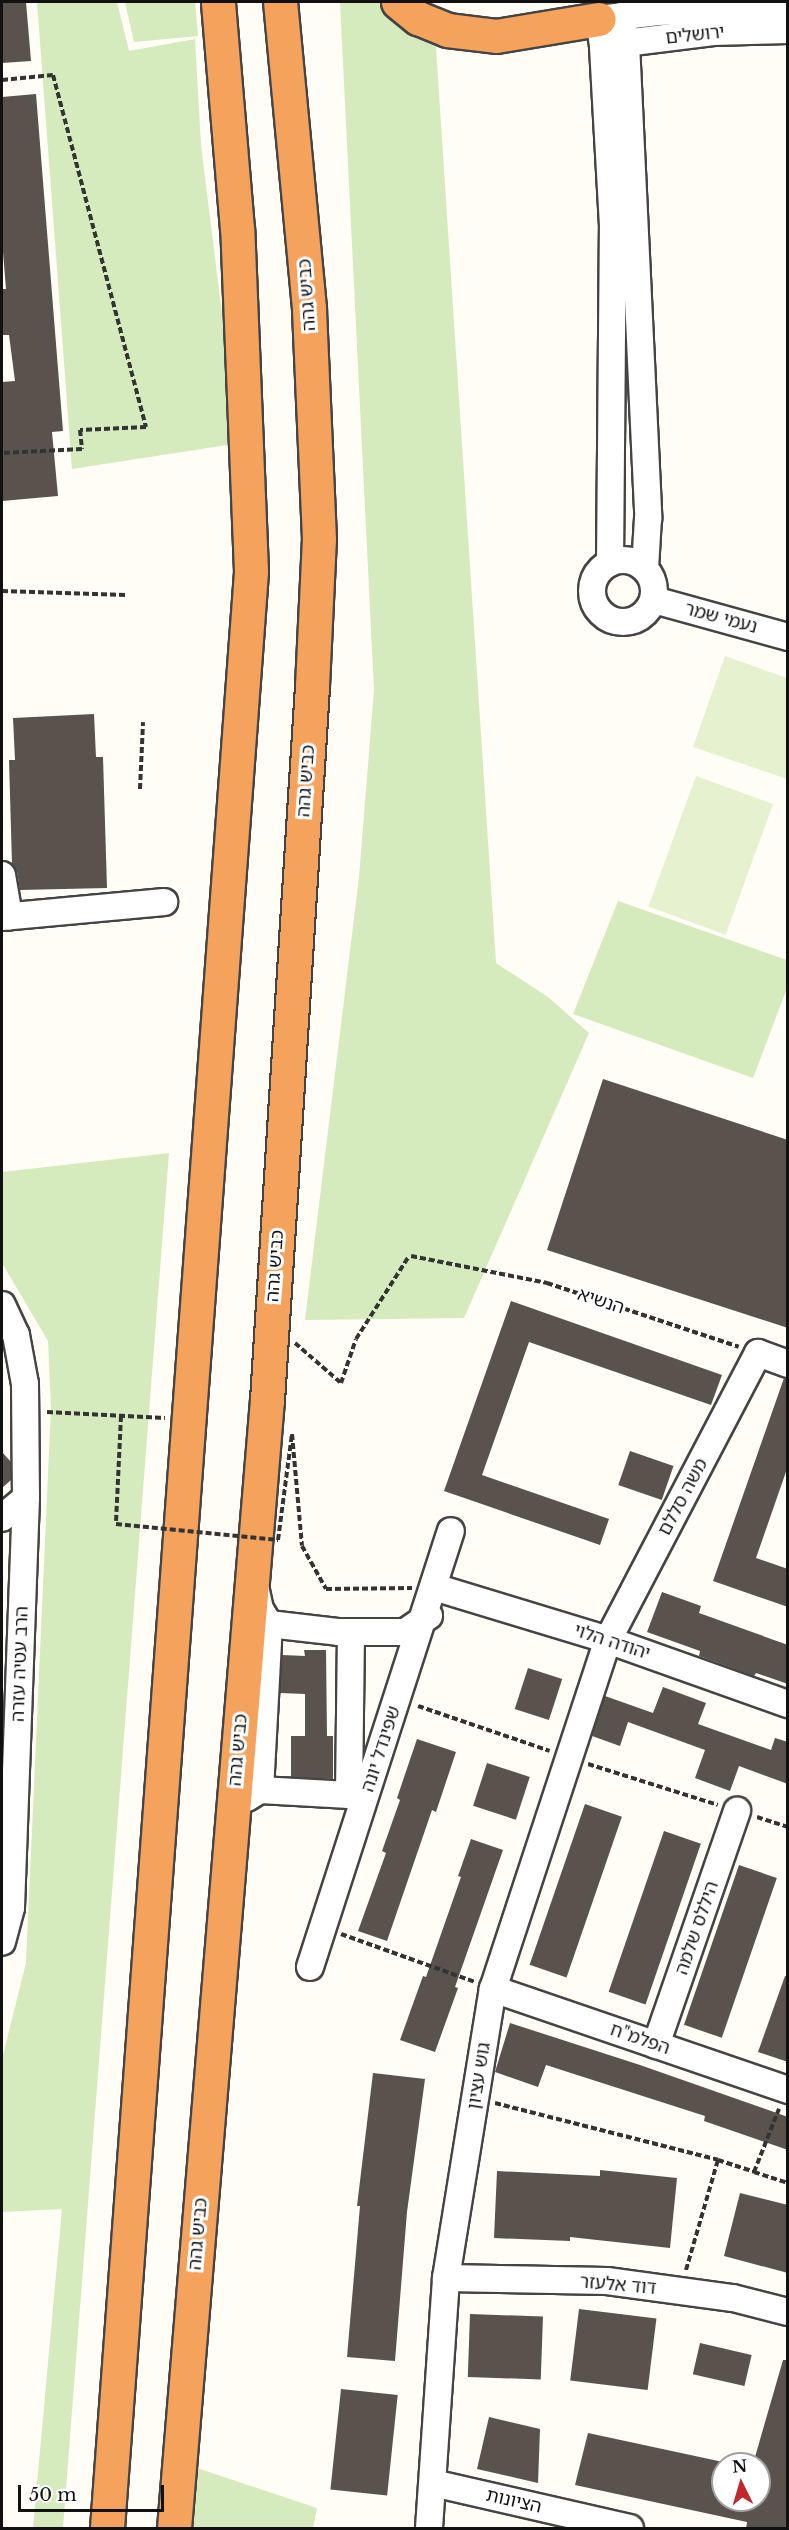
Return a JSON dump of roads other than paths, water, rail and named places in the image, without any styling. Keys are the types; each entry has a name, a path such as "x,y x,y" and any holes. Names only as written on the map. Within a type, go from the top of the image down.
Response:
{"highway":[{"path":"107,2529 251,571 237,229 218,2"},
{"name":"כביש גהה","path":"174,2529 247,1798 252,1574 267,1400 319,539 309,308 280,2"},
{"path":"294,2 302,237"},
{"path":"398,2 418,18 447,30 496,36 612,31"}],"street":[{"name":"ירושלים","path":"612,31 678,10 788,7"},
{"name":"ירושלים","path":"612,31 788,30"},
{"path":"610,563 612,31"},
{"path":"612,31 648,518 645,569 655,589 654,600 641,618 628,622 617,622 603,616 593,603 592,592 597,574 614,560 631,561 645,569"},
{"name":"נעמי שמר","path":"654,600 788,637"},
{"path":"2,876 5,917 164,902"},
{"name":"הרב עטיה עזרה","path":"2,1305 16,1335 13,1387 25,1411 26,1498 11,1908 2,1942"},
{"name":"משה סללם","path":"608,1640 758,1353 788,1364"},
{"path":"2,1518 26,1498"},
{"name":"שפינדל יונה","path":"310,1967 451,1531"},
{"path":"252,1574 260,1609 269,1624 247,1798 349,1795 351,1632"},
{"name":"יהודה הלוי","path":"434,1587 608,1640 788,1704"},
{"path":"269,1624 351,1632 405,1632 460,1595"},
{"name":"גוש עציון","path":"429,2529 434,2482 446,2278 493,1989 608,1640"},
{"name":"היללס שלמה","path":"656,2045 737,1810"},
{"name":"הפלמ\"ח","path":"493,1989 787,2090"},
{"name":"דוד אלעזר","path":"446,2278 606,2281 733,2298 788,2312"},
{"name":"הציונות","path":"434,2482 630,2529"}]}
